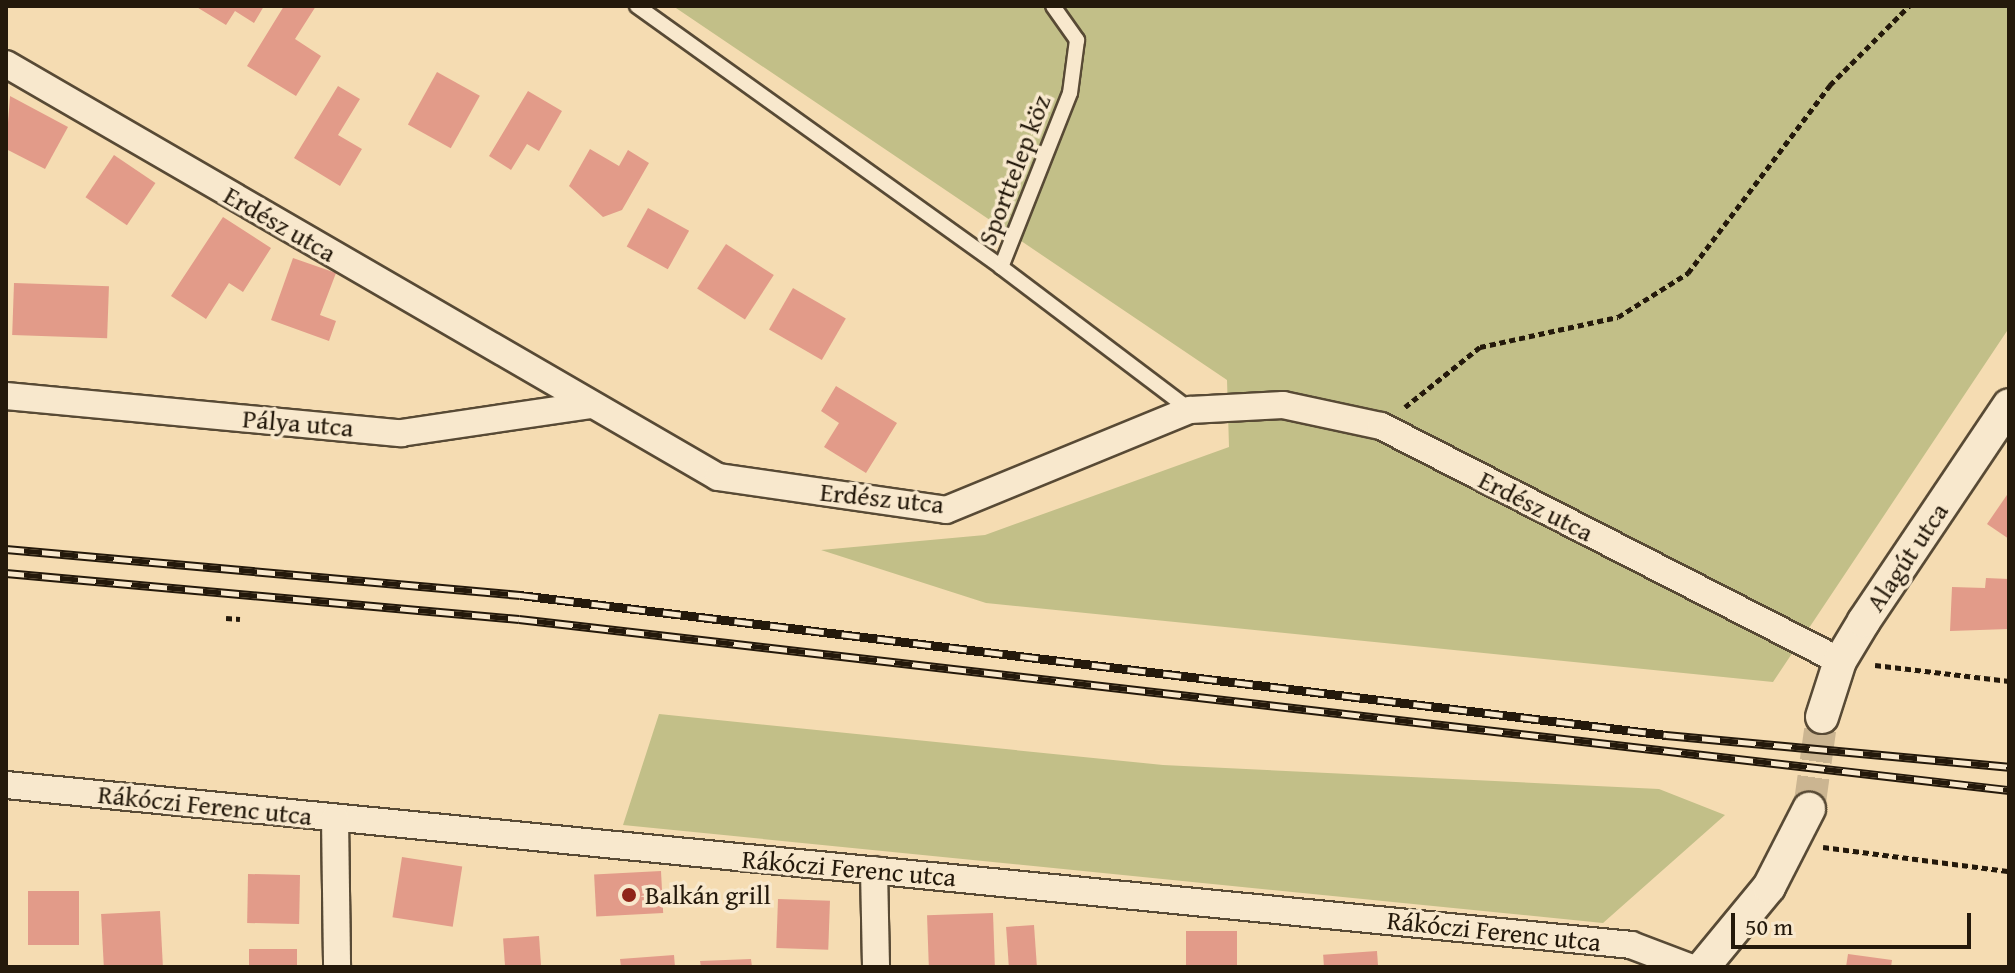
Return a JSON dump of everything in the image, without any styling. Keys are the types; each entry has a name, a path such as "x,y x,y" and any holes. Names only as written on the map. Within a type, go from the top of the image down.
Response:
{"street":[{"name":"Erdész utca","path":"6,64 718,477 946,510 1190,410 1283,405 1381,426 1840,661"},
{"name":"Pálya utca","path":"6,396 401,433 590,405"},
{"name":"Alagút utca","path":"1822,717 1840,661 2009,405"},
{"name":"Rákóczi Ferenc utca","path":"6,785 1631,945 1689,967"},
{"path":"335,818 337,967"},
{"path":"1703,967 1769,887 1802,823"},
{"path":"874,870 876,967"}],"lane":[{"path":"637,6 1001,267"},
{"name":"Sporttelep köz","path":"1053,6 1077,40 1070,93 1001,267 1190,410"}],"path":[{"path":"1381,426 1480,347 1618,317 1688,273 1830,85 1909,6"},
{"path":"226,618 240,619"},
{"path":"1840,661 2009,681"},
{"path":"1802,823 1819,847 2009,871"}],"shaded area":[{"path":"673,6 2009,6 2009,328 1773,682 986,603 821,550 985,535 1229,447 1227,380"},
{"path":"659,714 1163,765 1659,789 1725,815 1603,923 623,825"}],"building":[{"path":"195,6 264,6 254,23 235,11 226,25"},
{"path":"284,6 316,6 295,39 321,56 296,96 247,66"},
{"path":"437,72 480,96 451,148 408,124"},
{"path":"338,86 360,99 338,135 362,149 340,186 294,158"},
{"path":"528,91 562,111 539,151 527,144 511,170 489,156"},
{"path":"10,96 68,127 45,169 6,149"},
{"path":"590,149 619,166 628,150 649,163 622,210 603,217 569,186"},
{"path":"114,155 155,183 127,225 85,197"},
{"path":"648,208 689,231 668,269 627,246"},
{"path":"223,217 271,248 243,292 229,283 206,319 171,296"},
{"path":"726,244 774,275 745,319 697,288"},
{"path":"293,258 336,273 320,315 336,321 329,341 271,320"},
{"path":"14,283 109,286 107,338 12,335"},
{"path":"793,288 846,319 822,360 769,330"},
{"path":"836,386 897,423 866,473 824,447 839,423 821,411"},
{"path":"2009,492 2009,539 1987,524"},
{"path":"1986,578 2009,579 2009,629 1950,631 1952,587 1985,588"},
{"path":"402,857 462,867 453,927 392,917"},
{"name":"Balkán grill","path":"661,871 663,913 596,916 594,875"},
{"path":"248,874 300,875 299,924 247,923"},
{"path":"28,891 79,891 79,945 28,945"},
{"path":"778,899 830,901 828,950 776,948"},
{"path":"160,911 163,967 104,967 101,914"},
{"path":"993,913 995,967 929,967 927,915"},
{"path":"1034,925 1037,967 1009,967 1006,927"},
{"path":"1186,931 1237,931 1237,967 1186,967"},
{"path":"539,936 541,967 505,967 503,939"},
{"path":"249,949 297,949 297,967 249,967"},
{"path":"1377,951 1378,967 1324,967 1323,955"},
{"path":"1848,954 1892,960 1891,967 1846,967"},
{"path":"674,955 675,967 621,967 620,959"},
{"path":"751,959 752,967 701,967 700,961"}],"tunnel":[{"path":"1809,809 1822,717"}],"railway":[{"path":"6,549 520,595 1666,735 2009,767"},
{"path":"6,573 519,619 2009,790"}],"place":[{"name":"Balkán grill","path":"629,895"}]}
